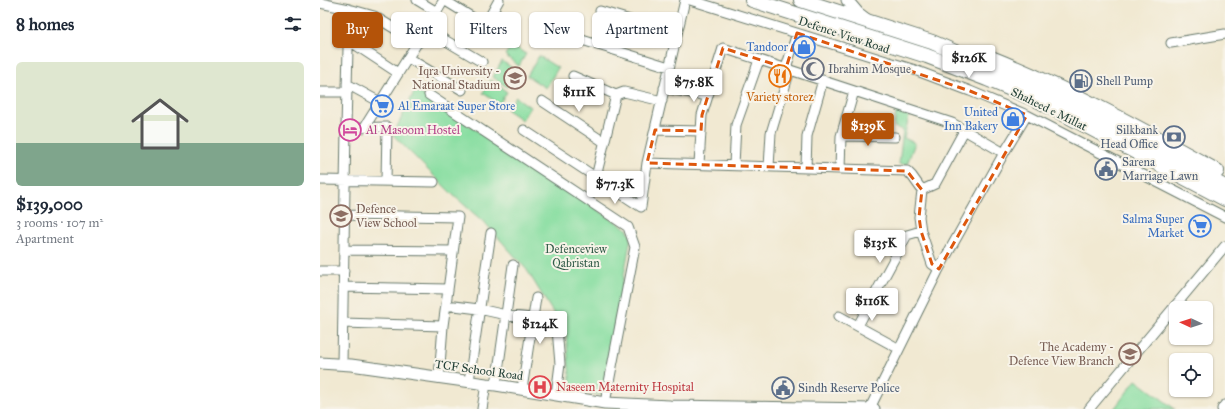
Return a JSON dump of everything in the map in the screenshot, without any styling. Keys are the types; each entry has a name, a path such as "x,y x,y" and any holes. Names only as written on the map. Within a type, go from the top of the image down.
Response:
{"main road":[{"name":"Shaheed e Millat","path":"752,0 927,56 987,79 1039,101 1225,199"},
{"name":"Shaheed e Millat","path":"801,0 932,42 1042,91 1225,186"},
{"path":"932,42 986,56 1048,82 1133,125 1225,176"}],"street":[{"path":"417,0 437,12 444,0 464,12"},
{"path":"493,12 500,0"},
{"path":"682,13 685,0"},
{"name":"Defence View Road","path":"690,0 912,69 970,91 1027,115 1225,216"},
{"path":"847,0 858,13 872,23"},
{"path":"320,3 374,16 391,26"},
{"path":"769,167 771,133 797,33"},
{"path":"1171,43 1225,34"},
{"path":"447,41 482,62"},
{"path":"584,41 670,67"},
{"path":"342,364 348,48"},
{"path":"360,48 398,73"},
{"path":"364,128 415,48"},
{"path":"524,130 641,207 647,163 674,48"},
{"path":"699,164 702,115 723,48 952,122 1004,153"},
{"path":"408,58 462,90"},
{"path":"734,165 736,125 759,60"},
{"path":"573,76 616,96"},
{"path":"806,168 806,136 823,80"},
{"path":"320,92 347,88 380,102"},
{"path":"664,88 708,96"},
{"path":"840,169 841,136 854,91"},
{"path":"596,177 616,96 624,92 662,101"},
{"path":"429,94 628,227 635,247 605,403"},
{"path":"542,101 604,142"},
{"path":"872,409 939,269 1027,115"},
{"path":"346,128 387,127 386,181"},
{"path":"922,190 935,184 965,129"},
{"path":"655,130 701,131"},
{"path":"841,136 895,137"},
{"path":"647,163 907,171 922,190 919,217 921,231 932,264 939,269"},
{"path":"320,180 434,182"},
{"path":"345,215 458,217 443,326 439,378"},
{"path":"860,322 907,235 921,231"},
{"path":"470,381 479,309 491,233"},
{"path":"1089,409 1225,246"},
{"path":"344,250 454,251"},
{"path":"482,409 506,315 513,265"},
{"path":"320,271 344,271"},
{"path":"344,287 448,289"},
{"path":"522,389 536,298"},
{"path":"446,305 548,320 557,329 560,364 556,395"},
{"path":"839,316 894,346"},
{"path":"343,323 443,326"},
{"name":"TCF School Road","path":"320,363 342,364 470,381 489,386 522,389 605,403 723,407 872,409"}],"highlighted area":[{"path":"797,33 970,91 1027,115 939,269 932,264 921,231 919,217 922,190 907,171 647,163 655,130 701,131 702,115 723,48 786,68"}],"green space":[{"path":"510,48 517,48 526,54 519,66 505,55"},
{"path":"539,56 558,68 546,88 527,76"},
{"path":"502,61 512,68 515,74 507,87 493,77"},
{"path":"491,80 507,92 499,104 483,93"},
{"name":"Defenceview Qabristan","path":"415,90 627,229 631,237 602,395 571,390 566,334 527,270 487,225 452,194 393,135"},
{"path":"516,97 530,107 522,120 507,110"},
{"path":"896,112 909,116 904,138 915,143 907,164 899,164 903,130 894,127"},
{"path":"1136,380 1175,409 1114,409"}],"place":[{"name":"Tandoor","path":"804,47"},
{"name":"Ibrahim Mosque","path":"813,69"},
{"name":"Variety storez","path":"780,76"},
{"name":"Iqra University - National Stadium","path":"515,78"},
{"name":"Shell Pump","path":"1081,81"},
{"name":"Al Emaraat Super Store","path":"382,106"},
{"name":"United Inn Bakery","path":"1013,119"},
{"name":"Al Masoom Hostel","path":"350,130"},
{"name":"Silkbank Head Office","path":"1174,137"},
{"name":"Sarena Marriage Lawn","path":"1106,169"},
{"name":"Defence View School","path":"341,216"},
{"name":"Salma Super Market","path":"1200,226"},
{"name":"The Academy - Defence View Branch","path":"1130,354"},
{"name":"Naseem Maternity Hospital","path":"540,387"},
{"name":"Sindh Reserve Police","path":"783,388"}]}
